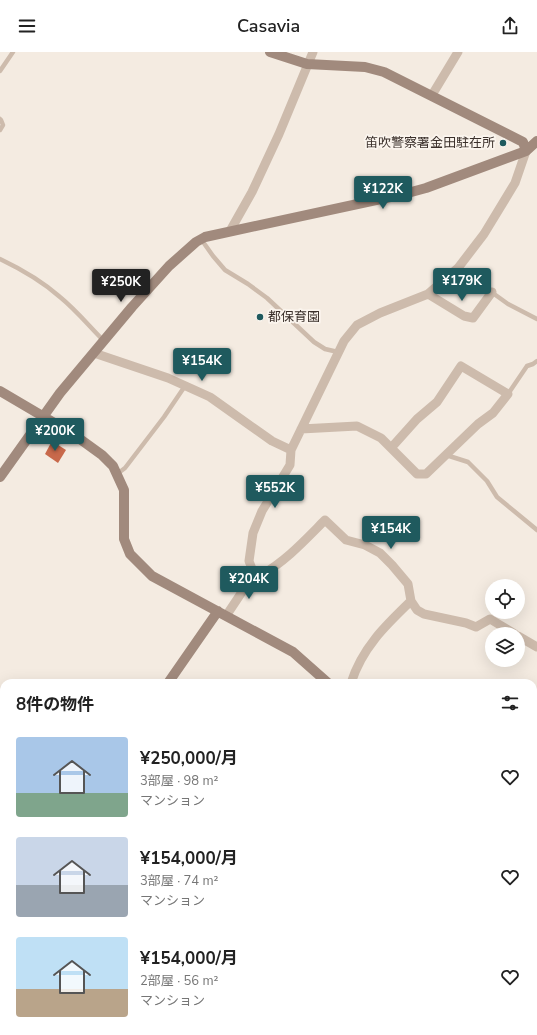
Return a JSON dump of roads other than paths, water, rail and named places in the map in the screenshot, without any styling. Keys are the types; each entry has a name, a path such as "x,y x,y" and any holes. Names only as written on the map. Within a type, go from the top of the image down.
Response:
{"street":[{"path":"254,574 249,561 253,533 262,511 290,465 291,450 344,341 357,325 380,313 428,294 458,268 484,234 515,182 526,151 522,142 374,68 307,64 270,52"},
{"path":"230,231 252,192 279,134 313,52"},
{"path":"432,96 458,52"},
{"path":"0,477 60,393 169,266 196,242 230,231 426,188 526,151 537,141"},
{"path":"428,294 464,316 474,318 492,292"},
{"path":"94,353 168,378 210,397 272,441 291,450"},
{"path":"301,429 357,426 381,438 391,448 417,474 426,474 478,424 494,413 508,394 460,366 437,402 417,419 391,448"},
{"path":"0,391 73,434 102,455 113,466 124,490 124,539 130,554 152,576 293,652 323,679"},
{"path":"254,574 261,576 269,571 297,549 325,520 346,540 366,545 380,554 392,565 408,584 411,602 417,610 424,614 466,623 476,627 490,619 503,627"},
{"path":"171,679 254,574"},
{"path":"352,679 356,668 376,638 386,625 411,602"},
{"path":"525,640 537,647"}],"lane":[{"path":"0,72 13,52"},
{"path":"0,119 2,120 3,125 0,130"},
{"path":"202,239 213,256 225,270 267,298 314,342 325,349 338,352"},
{"path":"0,259 20,269 62,298 104,341"},
{"path":"458,268 508,304 537,319"},
{"path":"508,394 527,366 534,364 537,361"},
{"path":"117,474 125,468 164,417 185,386"},
{"path":"446,454 468,462 487,481 497,498 537,530"}],"place":[{"name":"笛吹警察署金田駐在所","path":"503,143"},
{"name":"都保育園","path":"260,317"}]}
